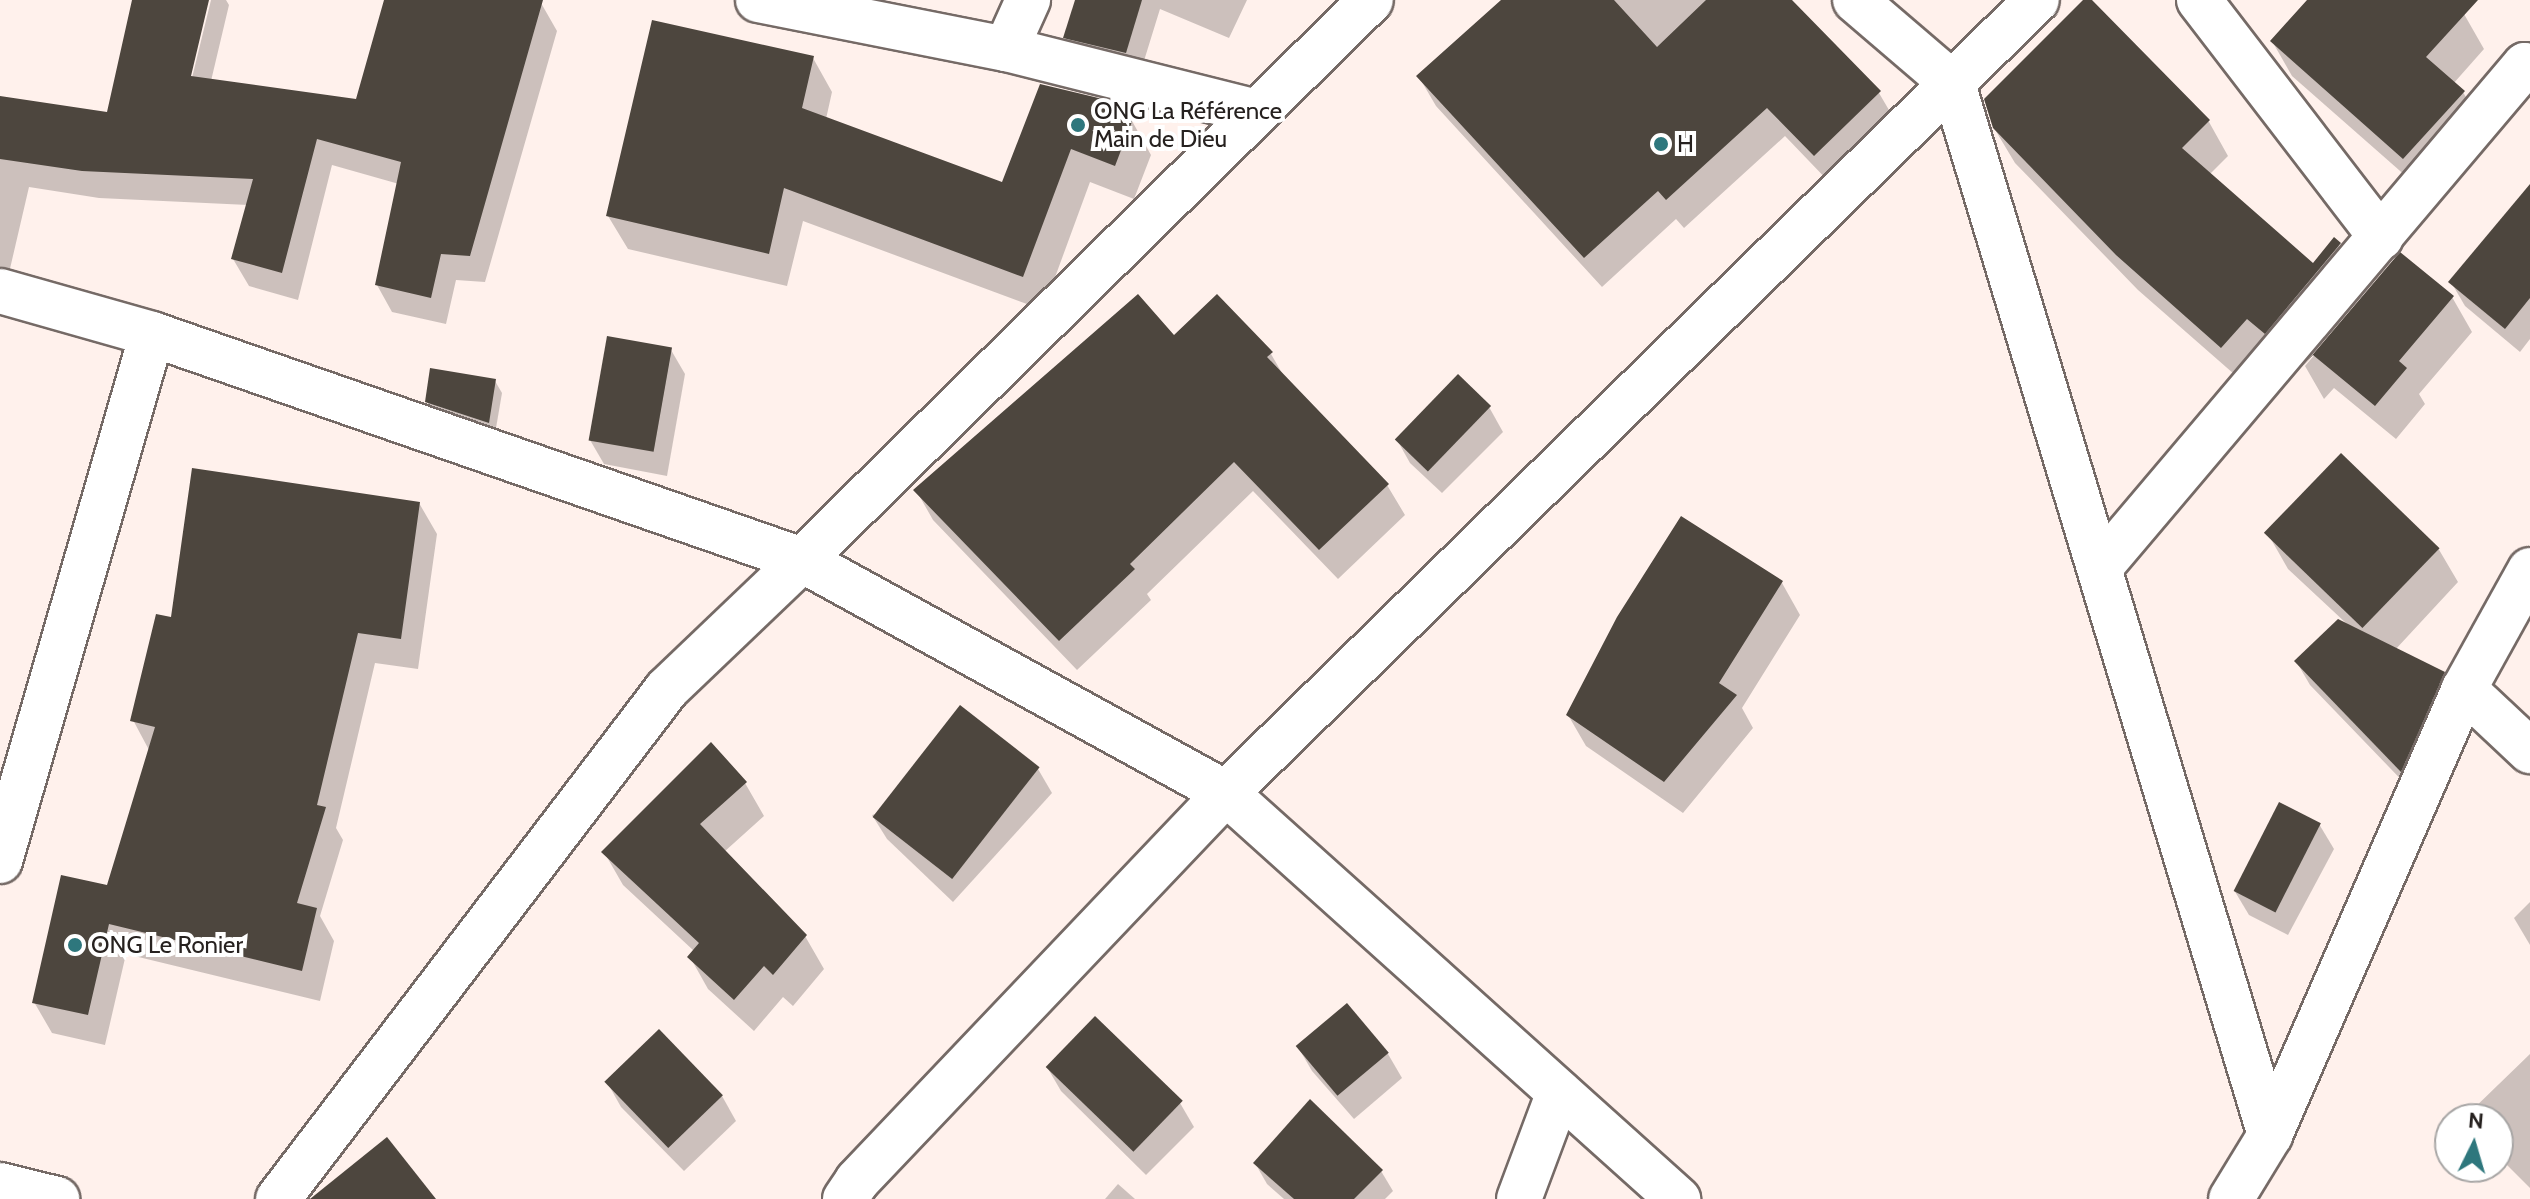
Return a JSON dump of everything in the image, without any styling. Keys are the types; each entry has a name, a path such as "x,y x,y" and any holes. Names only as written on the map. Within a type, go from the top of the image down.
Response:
{"street":[{"path":"758,0 1006,49 1257,112"},
{"path":"1006,49 1028,0"},
{"path":"278,1199 667,689 1371,0"},
{"path":"1855,0 1953,84 2101,566 2270,1135"},
{"path":"859,1193 1226,793 2037,0"},
{"path":"2199,0 2381,237"},
{"path":"2101,566 2525,65 2530,69"},
{"path":"0,291 152,334 802,560 1226,793 1678,1199"},
{"path":"0,861 152,334"},
{"path":"2231,1199 2270,1135 2464,689 2530,570"},
{"path":"2464,689 2530,751"},
{"path":"1519,1199 1559,1092"},
{"path":"0,1185 57,1199"}],"building":[{"path":"132,0 209,0 191,76 356,99 384,0 543,0 470,256 441,254 431,298 375,285 401,162 317,139 282,273 231,259 253,179 82,171 0,159 0,96 107,112"},
{"path":"1075,0 1142,0 1126,53 1063,38"},
{"path":"1501,0 1614,0 1657,47 1706,0 1792,0 1881,91 1814,156 1767,108 1666,200 1658,191 1584,258 1416,76"},
{"path":"2083,0 2092,0 2210,120 2182,148 2313,263 2334,237 2341,243 2265,334 2247,319 2221,348 2116,255 1993,128 1984,99"},
{"path":"2307,0 2478,0 2426,57 2465,91 2403,159 2270,41"},
{"path":"652,20 814,56 802,108 1002,182 1040,84 1111,101 1108,110 1133,119 1115,166 1071,149 1023,277 784,188 769,254 606,216"},
{"path":"2530,184 2530,298 2505,329 2448,282"},
{"path":"2400,252 2454,296 2399,361 2407,368 2375,406 2313,355 2303,366"},
{"path":"1138,294 1174,335 1217,294 1273,352 1267,357 1389,484 1319,550 1234,462 1130,564 1135,569 1059,641 913,490"},
{"path":"607,336 672,347 654,452 589,440"},
{"path":"430,368 496,379 489,423 425,402"},
{"path":"1458,374 1491,406 1428,471 1395,439"},
{"path":"2341,453 2440,548 2362,628 2264,533"},
{"path":"192,468 420,502 401,639 358,633 317,805 326,807 297,903 317,908 302,971 109,924 88,1015 32,1003 61,875 107,885 155,727 130,721 156,614 171,617"},
{"path":"1681,516 1783,581 1719,683 1737,695 1664,782 1566,715 1617,617"},
{"path":"2338,619 2445,672 2401,772 2294,661"},
{"path":"960,705 1040,767 952,879 873,817"},
{"path":"711,742 747,782 700,824 807,935 773,975 764,966 734,1000 687,957 699,943 601,852"},
{"path":"2279,802 2321,823 2275,912 2234,891"},
{"path":"1347,1003 1389,1053 1337,1096 1296,1046"},
{"path":"1095,1016 1183,1101 1133,1152 1046,1067"},
{"path":"659,1029 723,1095 668,1148 604,1082"},
{"path":"1310,1099 1383,1170 1354,1199 1294,1199 1253,1163"},
{"path":"387,1137 436,1199 310,1199"}],"place":[{"name":"ONG La Référence Main de Dieu","path":"1078,125"},
{"name":"H","path":"1661,144"},
{"name":"ONG Le Ronier","path":"75,945"}]}
